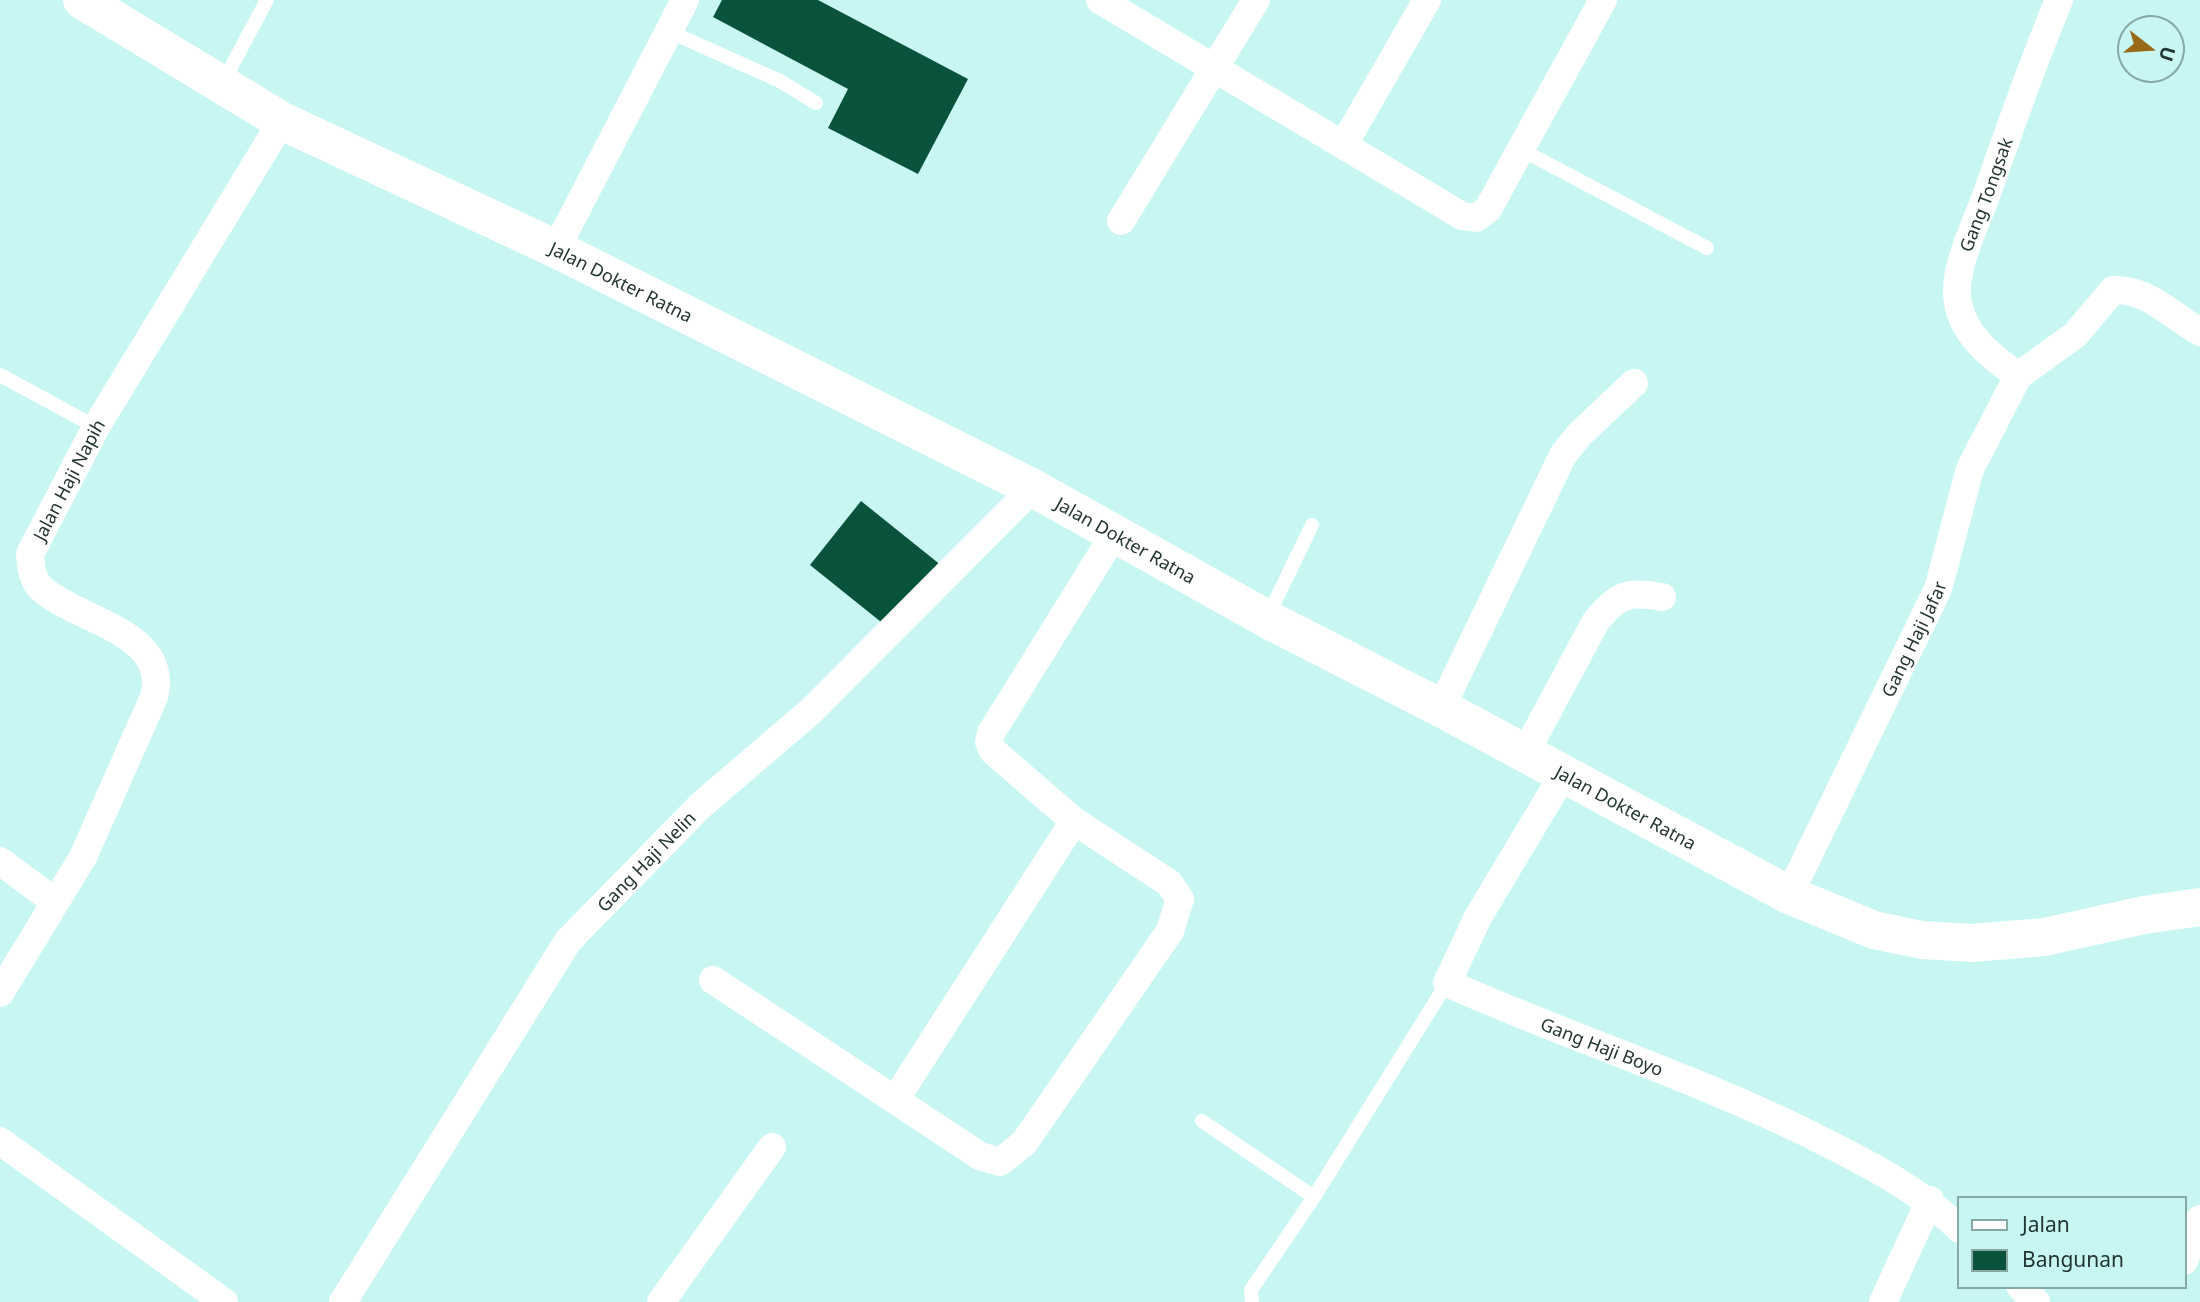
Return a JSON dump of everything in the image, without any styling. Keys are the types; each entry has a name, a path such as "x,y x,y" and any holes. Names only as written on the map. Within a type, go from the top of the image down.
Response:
{"street":[{"name":"Jalan Dokter Ratna","path":"82,0 282,121 556,249 1033,488 1266,619 1441,708 1524,755 1789,895 1874,930 1922,940 1972,943 2044,937 2144,915 2200,907"},
{"path":"556,249 685,0"},
{"path":"1100,0 1462,216 1476,218 1488,209 1603,0"},
{"path":"1121,221 1256,0"},
{"path":"1344,144 1427,0"},
{"name":"Gang Tongsak","path":"2018,376 1994,359 1964,323 1957,301 1958,289 1961,266 2031,69 2059,0"},
{"name":"Jalan Haji Napih","path":"0,993 83,857 154,697 158,681 155,664 131,639 42,589 32,573 30,554 96,428 282,121"},
{"path":"2018,376 2075,335 2113,290 2126,289 2141,294 2200,332"},
{"name":"Gang Haji Jafar","path":"1789,895 1938,589 1970,469 2018,376"},
{"path":"1441,708 1563,455 1578,435 1634,383"},
{"name":"Gang Haji Nelin","path":"343,1302 568,941 700,806 811,711 1033,488"},
{"path":"713,980 980,1156 1000,1162 1024,1143 1170,931 1180,899 1169,884 1074,821 993,751 989,743 991,733 1115,533"},
{"path":"1524,755 1596,621 1611,602 1629,593 1662,597"},
{"path":"1447,983 1478,917 1563,775"},
{"path":"895,1100 1074,821"},
{"path":"0,861 54,901"},
{"name":"Gang Haji Boyo","path":"1447,983 1516,1014 1757,1108 1870,1164 1930,1200 1958,1227"},
{"path":"0,1141 224,1302"},
{"path":"661,1302 772,1147"},
{"path":"1883,1302 1930,1200"},
{"path":"2186,1256 2200,1219"},
{"path":"2022,1288 2036,1302"}],"lane":[{"path":"221,86 267,0"},
{"path":"668,31 780,81 816,103"},
{"path":"1520,149 1707,248"},
{"path":"0,375 96,428"},
{"path":"1266,619 1312,525"},
{"path":"1252,1302 1251,1290 1314,1197 1447,983"},
{"path":"1202,1122 1314,1197"}],"building":[{"path":"722,0 818,0 968,79 918,174 828,128 848,89 713,17"},
{"path":"861,501 942,566 891,630 810,565"}]}
